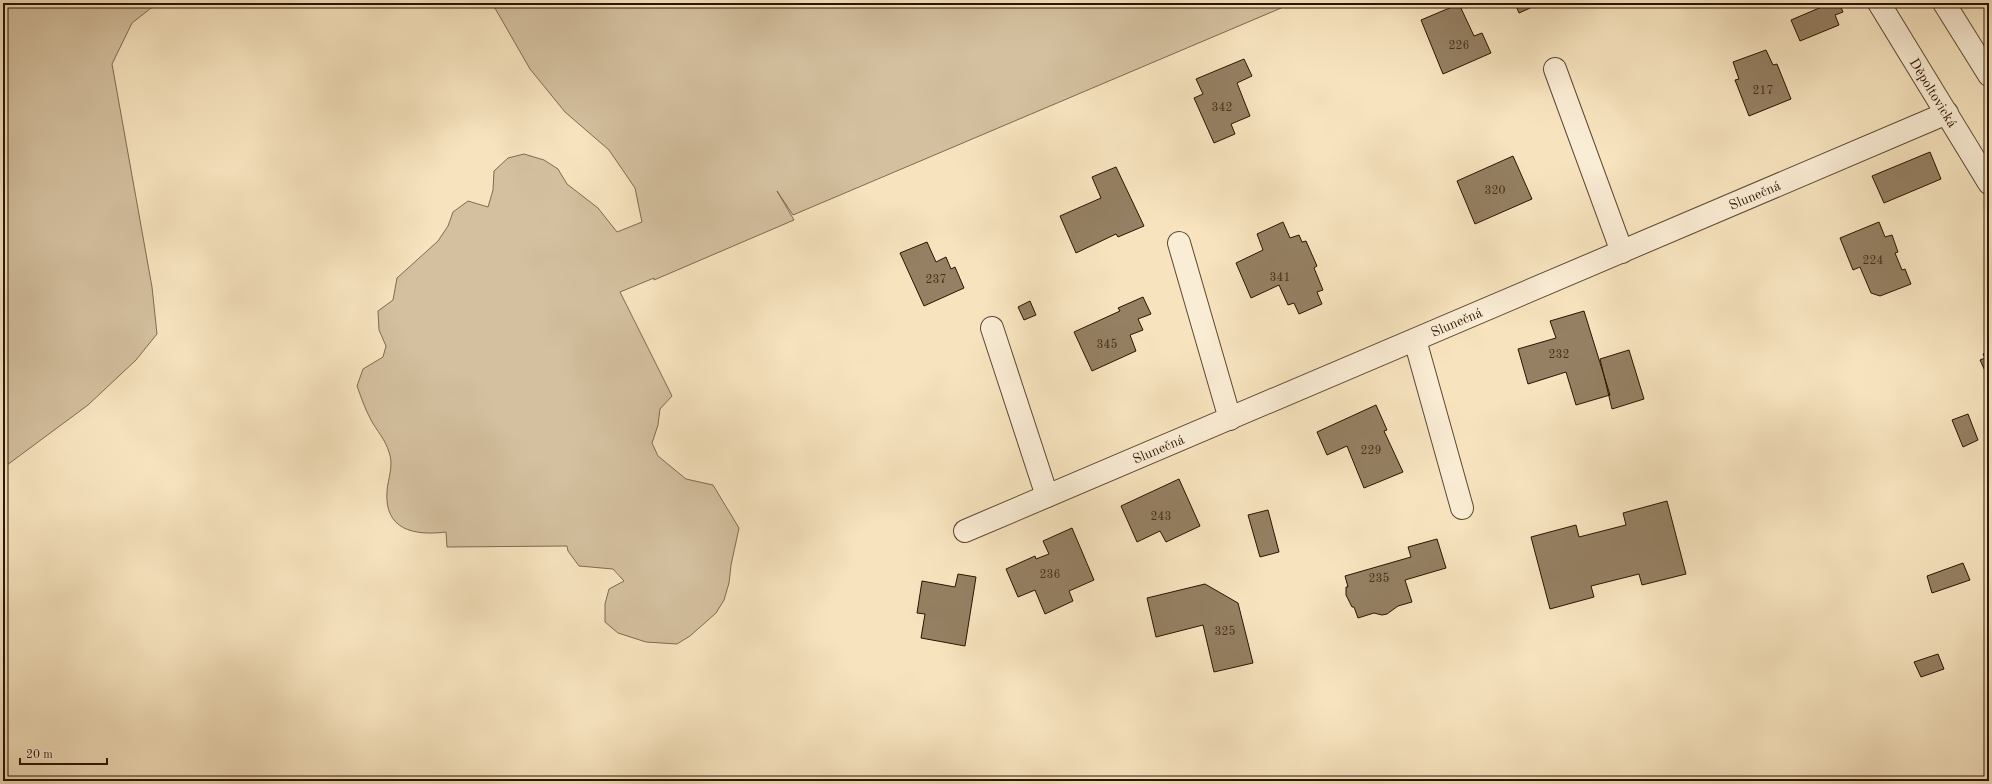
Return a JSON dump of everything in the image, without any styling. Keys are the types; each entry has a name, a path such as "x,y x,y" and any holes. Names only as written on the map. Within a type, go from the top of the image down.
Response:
{"street":[{"name":"Děpoltovická","path":"1879,3 1989,183"},
{"path":"1944,3 1989,75"},
{"path":"1555,70 1622,252"},
{"name":"Slunečná","path":"965,531 1947,113"},
{"path":"1179,243 1230,419"},
{"path":"992,328 1047,496"},
{"path":"1415,340 1462,508"}],"shaded area":[{"path":"3,3 161,3 151,8 132,23 112,64 152,287 157,334 136,360 88,405 3,468"},
{"path":"492,3 1293,3 793,215 777,191 794,220 654,280 654,278 620,292 672,396 660,409 658,425 652,443 658,456 686,479 713,485 739,528 731,565 729,583 724,600 716,613 690,636 677,644 646,642 618,633 605,622 605,604 609,589 624,581 613,569 579,566 568,551 567,546 447,547 446,532 423,533 403,528 390,514 387,504 387,491 391,467 389,452 367,412 357,386 363,369 383,357 386,346 379,330 378,311 393,300 397,278 438,241 448,226 453,212 468,201 488,207 493,190 494,171 508,158 524,154 544,160 558,169 567,184 598,208 617,232 642,222 635,188 609,150 565,112 530,69"}],"building":[{"path":"1515,3 1537,3 1537,5 1519,13"},
{"path":"1831,3 1839,3 1843,12 1835,15 1839,25 1800,41 1791,20"},
{"path":"1459,4 1474,36 1482,33 1491,53 1443,74 1421,20"},
{"path":"1766,50 1773,65 1777,64 1791,99 1749,116 1735,80 1739,79 1733,62"},
{"path":"1244,59 1252,76 1237,83 1250,116 1231,124 1235,134 1214,143 1194,98 1203,94 1196,79"},
{"path":"1930,152 1941,179 1884,203 1872,176"},
{"path":"1513,156 1532,199 1475,224 1457,181"},
{"path":"1116,167 1144,226 1118,237 1116,234 1076,253 1060,216 1101,198 1092,177"},
{"path":"1283,222 1290,238 1299,235 1302,242 1306,241 1317,266 1314,268 1323,290 1317,292 1322,304 1299,314 1294,303 1288,305 1279,285 1251,298 1236,263 1263,250 1257,234"},
{"path":"1879,222 1885,237 1892,235 1898,252 1895,253 1902,270 1905,269 1911,284 1880,296 1871,293 1860,267 1853,270 1840,238"},
{"path":"927,242 936,262 946,257 951,269 955,267 964,288 924,306 900,253"},
{"path":"1143,297 1151,314 1138,319 1143,330 1130,335 1136,351 1092,371 1074,332 1120,311 1118,308"},
{"path":"1030,301 1036,315 1024,320 1018,307"},
{"path":"1584,311 1610,395 1576,405 1566,372 1528,384 1518,349 1556,338 1550,321"},
{"path":"1629,350 1644,399 1612,409 1600,359"},
{"path":"1989,351 1989,371 1986,373 1980,360 1985,358 1983,354"},
{"path":"1376,405 1387,430 1384,431 1403,472 1364,488 1347,446 1327,455 1317,432"},
{"path":"1968,414 1978,440 1963,447 1952,420"},
{"path":"1179,479 1200,526 1166,542 1160,531 1137,542 1121,506"},
{"path":"1667,501 1686,574 1642,585 1639,574 1591,586 1594,597 1550,609 1531,537 1576,525 1579,537 1626,525 1623,513"},
{"path":"1268,510 1279,552 1260,557 1248,515"},
{"path":"1072,528 1094,580 1069,591 1073,601 1045,614 1035,590 1018,597 1006,569 1035,556 1036,559 1049,554 1043,541"},
{"path":"1437,539 1446,568 1405,580 1412,602 1398,606 1387,614 1382,615 1374,613 1358,618 1354,607 1352,607 1346,595 1346,587 1348,587 1345,576 1411,557 1408,547"},
{"path":"1963,563 1970,580 1932,593 1927,576"},
{"path":"958,574 976,577 965,646 921,638 925,614 917,613 922,581 955,587"},
{"path":"1205,584 1238,603 1253,663 1214,672 1203,625 1156,637 1147,598"},
{"path":"1938,654 1944,669 1921,677 1914,662"}]}
